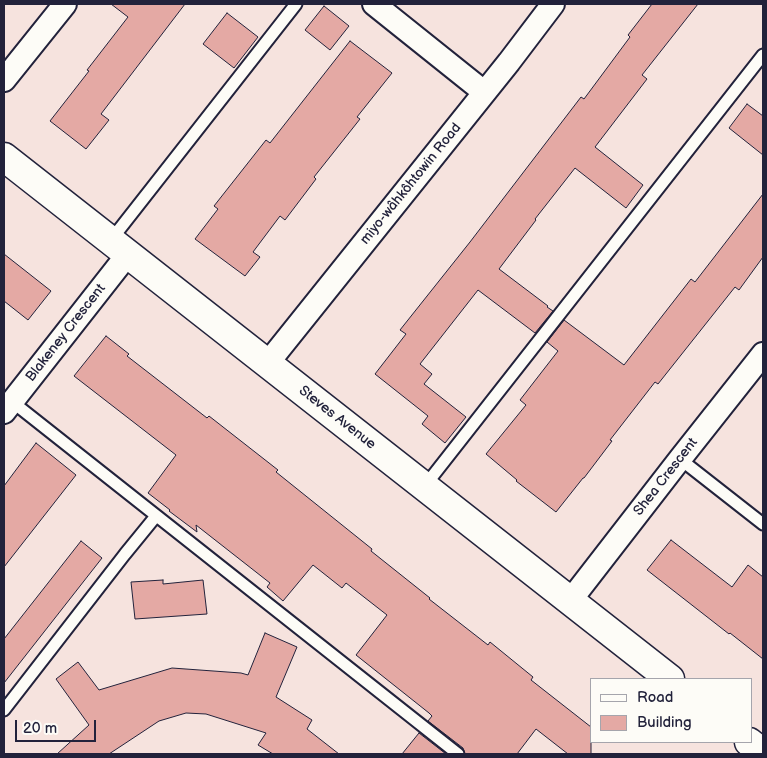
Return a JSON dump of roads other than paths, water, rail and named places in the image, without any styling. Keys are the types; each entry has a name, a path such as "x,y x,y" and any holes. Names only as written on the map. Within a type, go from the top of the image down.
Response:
{"street":[{"path":"4,80 65,4"},
{"path":"374,4 484,92"},
{"name":"miyo-wâhkôhtowin Road","path":"267,364 553,4"},
{"name":"Steves Avenue","path":"4,157 669,678"},
{"name":"Blakeney Crescent","path":"7,403 119,247"},
{"name":"Shea Crescent","path":"570,601 763,354"},
{"path":"750,743 763,753"}],"lane":[{"path":"119,247 296,4"},
{"path":"424,487 763,54"},
{"path":"7,403 156,516 458,754"},
{"path":"680,459 763,524"},
{"path":"4,710 156,516"}]}
